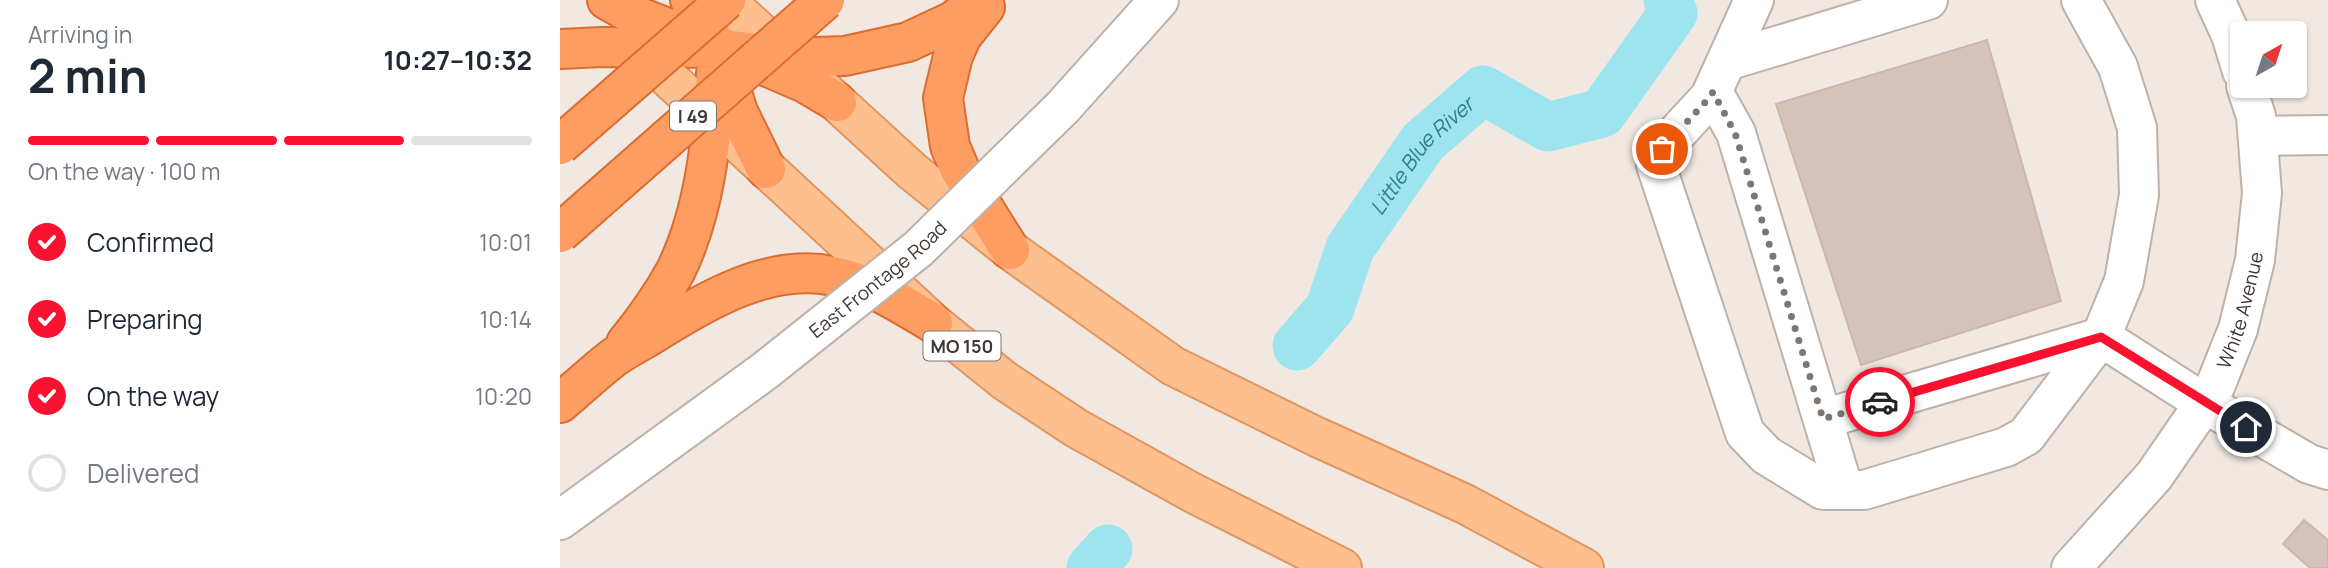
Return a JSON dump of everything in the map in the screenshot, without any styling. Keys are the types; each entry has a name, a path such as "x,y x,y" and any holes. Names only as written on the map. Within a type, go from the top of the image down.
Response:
{"highway":[{"name":"MO 150","path":"585,0 636,48"},
{"path":"607,0 632,14 780,71 837,102"},
{"path":"690,0 718,48 738,112 766,169"},
{"path":"614,358 646,318 676,270 696,212 713,121 718,48 715,0"},
{"path":"560,145 726,0"},
{"name":"I 49","path":"560,233 825,0"},
{"path":"560,49 718,48 789,58 845,56 908,42 953,21 980,0"},
{"path":"990,0 957,46 943,99 950,146 960,170 1010,250"},
{"path":"560,403 614,358 724,293 781,275 831,275 859,282 933,323"}],"main road":[{"path":"726,0 912,171 1010,250 1173,366 1317,437 1465,504 1584,568"},
{"name":"MO 150","path":"636,48 933,323 1005,381 1076,428 1193,494 1342,568"}],"street":[{"name":"East Frontage Road","path":"560,520 766,370 918,249 1063,107 1159,0"},
{"path":"1754,0 1710,97 1662,149 1656,165 1745,433 1766,455 1823,490 1864,490 2006,447 2026,436 2101,337 2124,281 2139,195 2137,128 2118,67 2081,0"},
{"path":"1720,76 1928,0"},
{"path":"2215,0 2230,34"},
{"path":"1720,76 1844,490"},
{"name":"White Avenue","path":"2071,568 2154,476 2214,389 2238,329 2255,260 2262,193 2256,116 2250,98"},
{"path":"2258,136 2328,135"},
{"path":"1823,419 2101,337 2204,403 2309,464 2328,470"}],"building":[{"path":"1987,40 2061,301 1861,365 1776,104"},
{"path":"2304,520 2328,540 2328,568 2310,568 2283,544"}],"waterway":[{"name":"Little Blue River","path":"1297,346 1330,308 1350,248 1423,142 1483,90 1548,127 1602,113 1673,13 1668,0"},
{"name":"Little Blue River","path":"1091,568 1108,549"}],"way so far":[{"path":"1662,149 1713,92 1735,133 1823,419 1880,402"}],"route":[{"path":"1880,402 2101,337 2246,427"}]}
